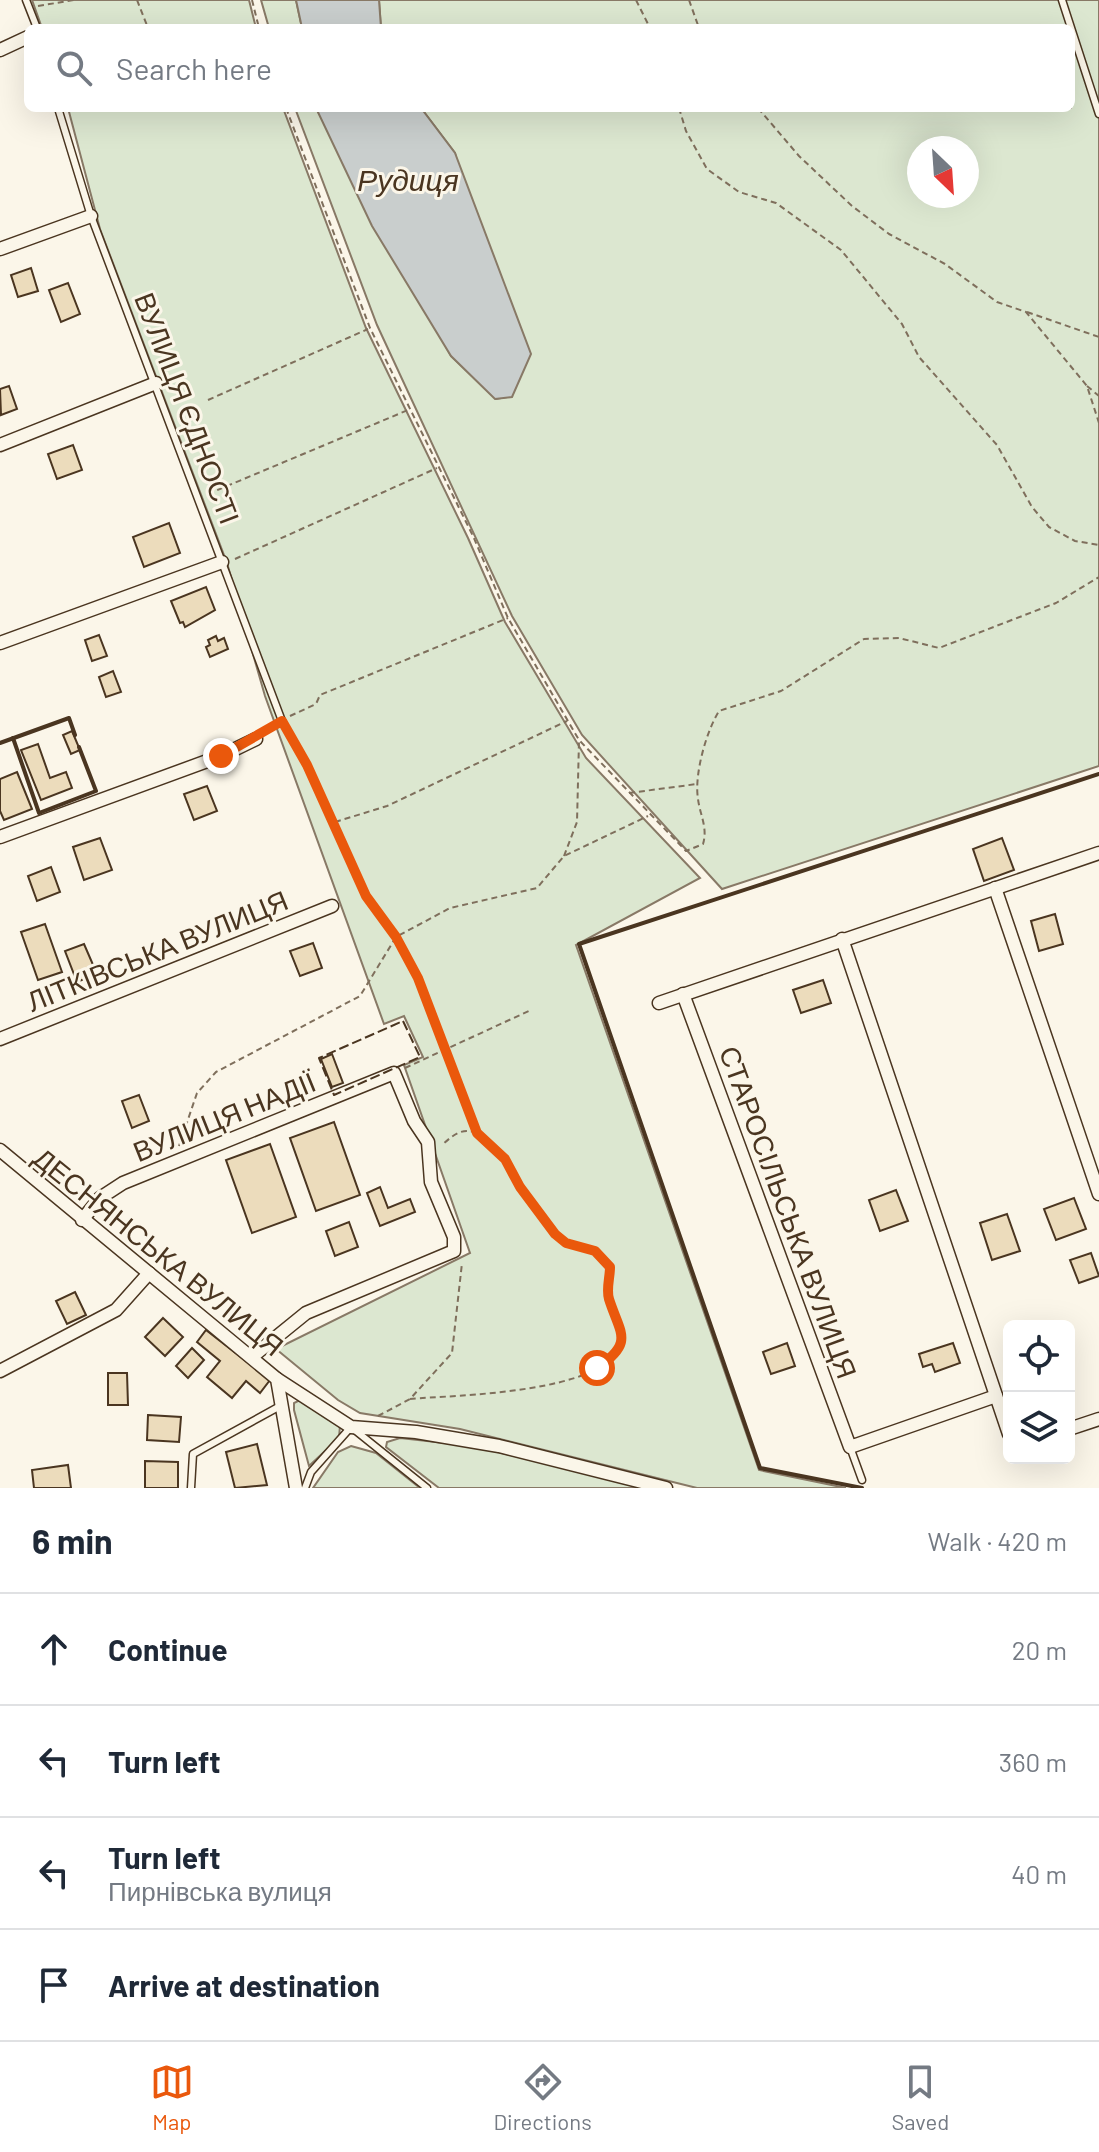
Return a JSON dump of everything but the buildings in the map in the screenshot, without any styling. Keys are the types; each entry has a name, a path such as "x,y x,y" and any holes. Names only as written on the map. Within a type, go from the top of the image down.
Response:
{"street":[{"path":"0,50 24,39"},
{"path":"0,249 91,216"},
{"path":"0,445 156,383"},
{"path":"0,643 222,563"},
{"path":"0,837 221,756 256,739"},
{"path":"659,1003 1099,853"},
{"path":"995,888 1099,1194"},
{"name":"ЛІТКІВСЬКА ВУЛИЦЯ","path":"0,1039 332,906"},
{"path":"842,939 1003,1416"},
{"name":"СТАРОСІЛЬСЬКА ВУЛИЦЯ","path":"683,994 850,1447"},
{"path":"253,1356 306,1313 458,1255 454,1237 431,1182 432,1153 394,1073"},
{"name":"ВУЛИЦЯ НАДІЇ","path":"82,1220 100,1198 123,1183 394,1073"},
{"name":"ДЕСНЯНСЬКА ВУЛИЦЯ","path":"0,1150 82,1220 253,1356 277,1379 296,1488"},
{"path":"0,1371 116,1310 149,1273"},
{"path":"277,1379 351,1427 416,1432 499,1446 666,1488"},
{"path":"850,1447 996,1396"},
{"path":"1075,1427 1099,1419"}],"lane":[{"path":"1062,0 1070,24"},
{"path":"28,4 36,24"},
{"path":"1075,40 1099,114"},
{"name":"ВУЛИЦЯ ЄДНОСТІ","path":"59,112 91,216 282,721"},
{"path":"191,1488 193,1454 282,1405"},
{"path":"305,1488 311,1472 351,1427 427,1488"},
{"path":"850,1447 862,1480"}],"path":[{"path":"28,4 74,0"},
{"path":"137,0 146,24"},
{"path":"252,0 258,24"},
{"path":"636,0 648,24"},
{"path":"689,0 698,24"},
{"path":"288,112 370,328 473,536 508,618 579,740 678,847 686,851 696,850 703,844 706,834 697,784 711,726 719,711 781,691 864,639 899,638 939,648 1056,603 1099,577"},
{"path":"680,112 686,131 707,169 739,192 776,203 841,250 902,324 919,357 997,445 1032,507 1049,527 1075,541 1099,545"},
{"path":"761,112 799,156 852,206 889,234 945,264 997,302 1099,337"},
{"path":"1026,312 1087,386 1099,396"},
{"path":"208,400 370,328"},
{"path":"1087,386 1099,423"},
{"path":"199,498 234,486 409,409"},
{"path":"222,563 438,468"},
{"path":"1092,582 1099,583"},
{"path":"410,1399 541,1387 597,1368 621,1347 621,1323 609,1299 610,1267 604,1256 566,1243 555,1234 520,1187 505,1159 477,1133 418,978 396,937 366,896 334,823 282,721 316,704 320,695 508,618"},
{"path":"334,823 387,806 568,721"},
{"path":"176,1162 197,1093 216,1072 360,996 396,937 450,908 537,888 564,856 577,822 579,740"},
{"path":"628,793 697,784"},
{"path":"564,856 649,816"},
{"path":"394,1073 531,1010"},
{"path":"432,1153 457,1133 477,1133"},
{"path":"379,1416 410,1399 431,1381 452,1353 458,1255"}],"green space":[{"path":"32,0 249,0 255,24 41,24"},
{"path":"261,0 296,0 301,24 268,24"},
{"path":"379,0 1099,0 1099,766 722,889 582,735 512,616 377,325 297,112 318,112 451,356 496,399 512,396 455,153 424,112 1075,112 1075,24 381,24"},
{"path":"69,112 285,112 366,328 468,538 505,622 586,758 700,878 576,945 759,1470 846,1488 697,1488 460,1429 360,1413 338,1400 276,1349 470,1253 404,1065 423,1057 404,1016 384,1024 265,696 227,563 100,229"},
{"path":"300,1400 340,1425 339,1438 309,1466 294,1410 294,1403"},
{"path":"400,1438 472,1446 648,1488 439,1488 386,1447 387,1442"},
{"path":"351,1446 376,1453 420,1488 313,1488 338,1452"}],"water":[{"path":"296,0 379,0 381,24 301,24"},
{"name":"Рудиця","path":"318,112 424,112 455,153 531,354 512,397 495,399 451,356 372,226"}],"fence":[{"path":"403,1021 420,1057 334,1095 319,1058 403,1021"}],"wall":[{"path":"0,743 69,718 75,735"},
{"path":"13,738 39,813 96,791 79,747"},
{"path":"862,1488 760,1468 579,944 1099,774"}],"route":[{"path":"221,756 256,739 282,721 307,765 366,896 396,937 418,978 477,1133 487,1138 505,1159 520,1187 555,1234 566,1243 604,1256 610,1267 607,1289 623,1335 621,1347 597,1368"}]}
